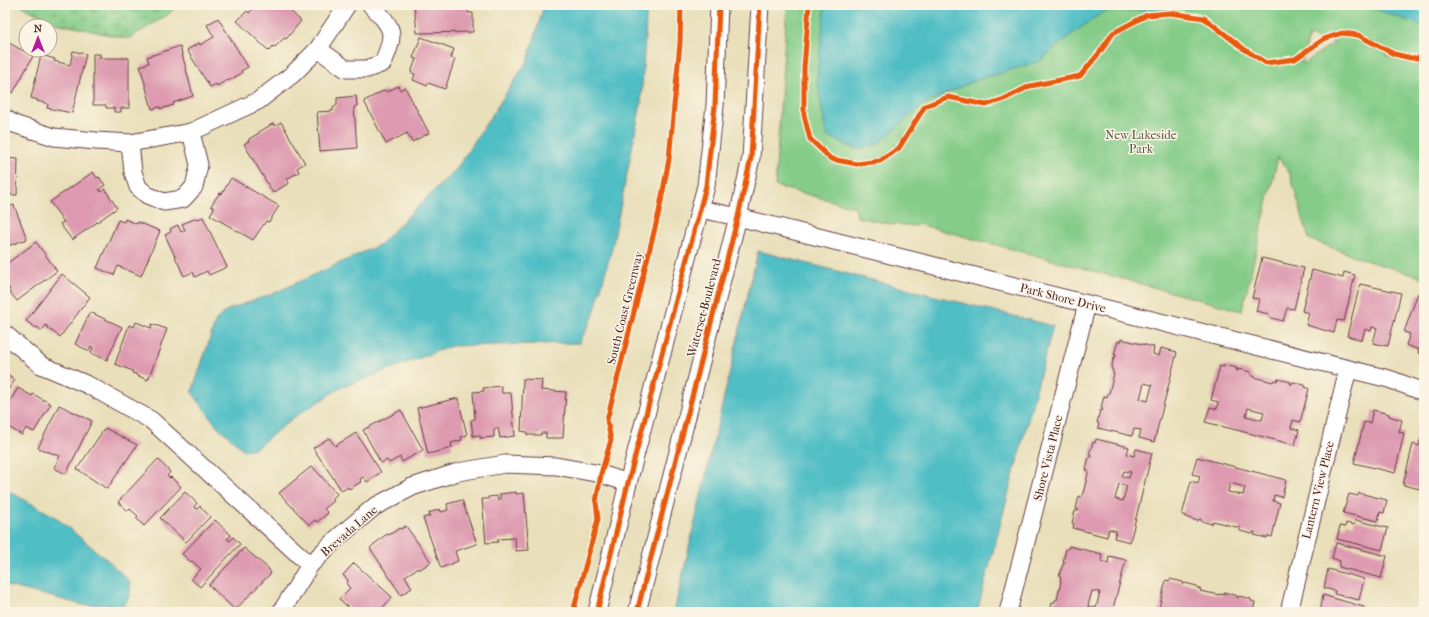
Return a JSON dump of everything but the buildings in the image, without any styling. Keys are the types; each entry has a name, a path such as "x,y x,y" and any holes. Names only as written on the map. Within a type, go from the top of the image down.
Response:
{"street":[{"path":"5,118 14,124 54,137 96,141 130,143 191,132 258,101 294,74 318,49 347,5"},
{"path":"318,49 346,69 367,69 383,63 392,37 387,21 371,5"},
{"path":"597,612 628,483 706,186 715,106 719,5"},
{"name":"Waterset Boulevard","path":"637,612 738,217 751,158 760,5"},
{"path":"130,143 133,172 138,187 147,194 164,202 183,199 194,187 199,165 191,132"},
{"name":"Park Shore Drive","path":"700,209 738,217 1389,379 1424,392"},
{"name":"Shore Vista Place","path":"1008,612 1087,304"},
{"path":"5,334 41,365 88,385 151,420 310,565"},
{"name":"Lantern View Place","path":"1289,612 1348,369"},
{"name":"Brevada Lane","path":"281,612 310,565 336,540 374,507 412,487 458,472 505,464 556,466 601,474 628,483"}],"green space":[{"path":"20,5 177,5 169,14 128,39 58,23 58,18 44,18"},
{"name":"New Lakeside Park","path":"787,5 1424,5 1424,64 1385,54 1399,61 1424,65 1424,278 1368,261 1309,239 1290,174 1278,157 1242,311 918,224 916,226 891,224 857,217 855,207 775,186","holes":["1309,36 1335,43 1305,63 1302,64"]}],"water":[{"path":"544,5 647,5 641,103 612,248 593,317 579,343 451,346 340,388 293,418 256,448 244,450 217,426 192,392 216,320 227,310 272,294 379,245 457,168 528,60"},
{"path":"825,5 1198,5 1190,8 1103,12 1069,36 1040,61 971,82 921,106 878,144 856,149 826,135 817,79"},
{"path":"1276,5 1336,5 1331,7 1290,11"},
{"path":"1363,5 1424,5 1424,26"},
{"path":"758,251 1053,326 977,612 674,612"},
{"path":"5,490 54,516 112,564 130,582 130,595 124,605 83,605 5,585"}],"cycle path":[{"name":"South Coast Greenway","path":"573,612 598,519 596,502 601,474 611,440 607,420 659,212 669,159 680,43 681,5"},
{"path":"597,612 628,483 706,186 715,106 719,5"},
{"path":"637,612 738,217 751,158 760,5"},
{"path":"809,5 804,68 804,115 810,139 831,159 857,164 880,161 899,148 925,106 948,97 986,105 1004,99 1030,86 1080,76 1100,52 1113,33 1147,15 1170,13 1204,18 1244,49 1266,63 1295,59 1324,39 1342,33 1358,35 1394,54 1411,58 1424,58"}]}
